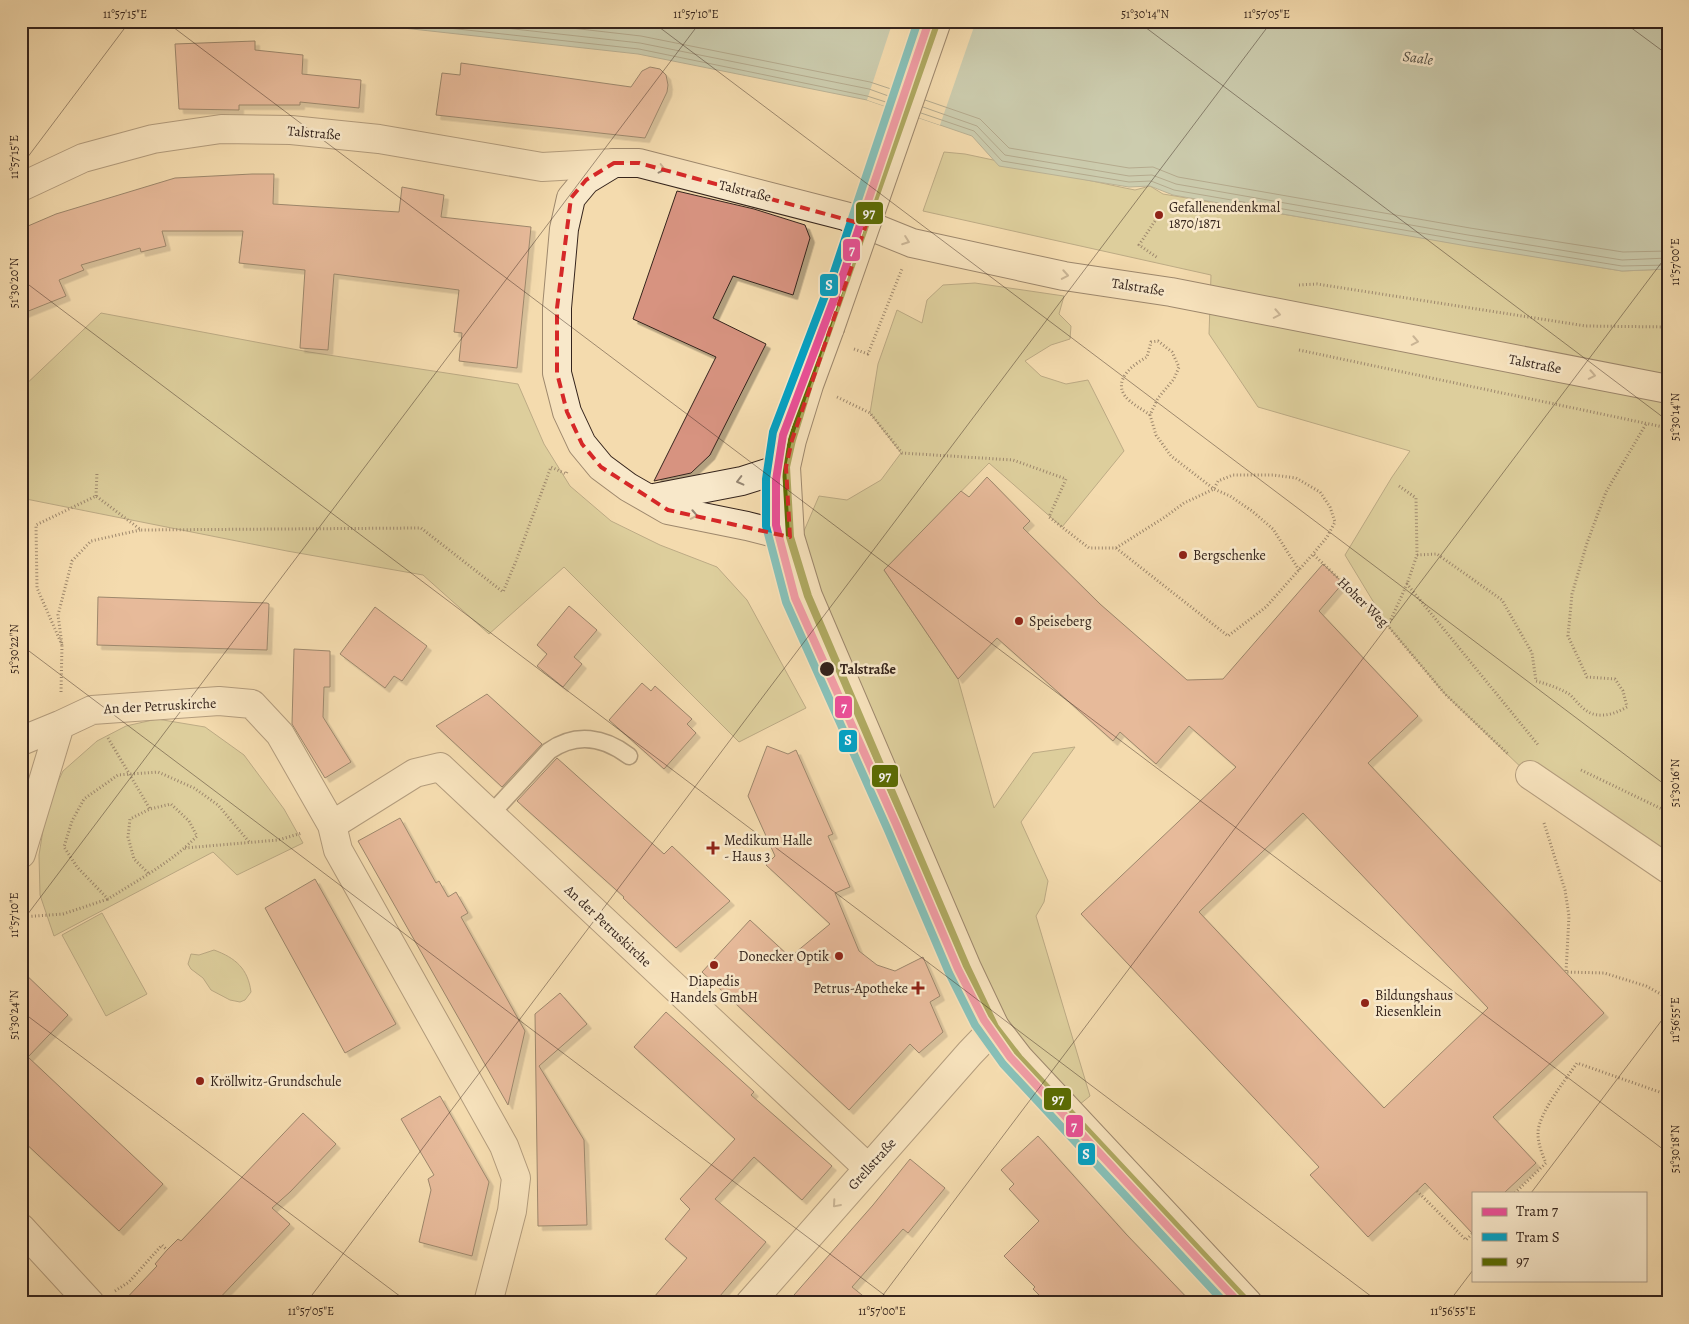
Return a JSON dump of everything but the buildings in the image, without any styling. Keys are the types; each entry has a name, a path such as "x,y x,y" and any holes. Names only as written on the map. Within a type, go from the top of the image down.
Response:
{"street":[{"path":"937,21 809,385 792,440 786,467 790,537 808,596 995,1028 1019,1058 1248,1303"},
{"name":"Talstraße","path":"21,187 83,158 153,139 221,129 291,130 379,139 542,167 639,163 845,216 912,243 1064,276 1171,292 1668,390"},
{"path":"614,163 586,180 571,198 564,229 557,308 557,373 567,412 582,444 601,467 628,488 668,510 790,537"},
{"path":"649,499 742,481 786,467"},
{"name":"An der Petruskirche","path":"21,741 92,710 219,701 252,704 280,734 332,825 338,850 504,1146 516,1178 512,1211 488,1303"},
{"path":"21,854 60,725"},
{"path":"1537,764 1668,869"},
{"name":"An der Petruskirche","path":"332,825 414,773 440,768 868,1168"},
{"name":"Grellstraße","path":"750,1303 970,1053 995,1028"},
{"path":"21,1228 101,1298"}],"lane":[{"path":"490,816 549,751 561,742 576,739 597,741 616,746 629,756"}],"path":[{"path":"1156,221 1139,245 1164,262 1171,292"},
{"path":"828,333 868,354 912,243"},
{"path":"1298,285 1317,284 1586,326 1668,327"},
{"path":"1150,415 1158,398 1174,379 1179,367 1172,352 1158,340 1151,342 1147,357 1133,364 1123,376 1121,387 1125,396 1150,415 1156,435 1171,456 1214,489 1230,496 1252,511 1273,529 1299,570"},
{"path":"1294,348 1668,428"},
{"path":"809,385 870,412 902,453 1013,460 1066,479 1049,517 1089,548 1116,548 1166,517 1184,503 1214,489 1218,481 1233,475 1274,475 1296,478 1320,492 1330,507 1334,522 1327,537 1266,607 1228,636 1116,548"},
{"path":"1417,555 1437,554 1502,600 1532,653 1536,681 1549,684 1569,694 1585,710 1597,716 1614,714 1627,707 1623,691 1615,679 1587,677 1568,636 1572,594 1587,543 1606,492 1646,424"},
{"path":"60,725 62,645 58,615 72,561 91,541 141,530 421,528 503,592 551,467 566,474"},
{"path":"96,496 97,472"},
{"path":"1388,626 1407,584 1417,555 1416,498 1399,486"},
{"path":"96,496 141,530"},
{"path":"62,645 36,588 36,525 96,496"},
{"name":"Hoher Weg","path":"1313,554 1388,626 1445,694 1537,764"},
{"path":"1407,584 1537,764"},
{"path":"92,710 150,808"},
{"path":"1580,770 1668,812"},
{"path":"108,899 77,867 64,847 72,821 84,799 118,775 158,772 194,788 218,806 250,843"},
{"path":"21,918 63,914 108,899 148,873 185,848 197,836 189,820 171,804 150,808 130,819 128,837 134,859 148,873"},
{"path":"1543,819 1565,890 1569,916 1566,972 1604,973 1646,986 1668,998"},
{"path":"185,848 278,840"},
{"path":"1516,1192 1546,1164 1541,1152 1538,1132 1548,1105 1577,1063 1668,1095"},
{"path":"1416,1191 1466,1240 1472,1234"},
{"path":"101,1298 129,1282 162,1245 167,1250"}],"highlighted area":[{"path":"614,163 639,163 866,225 792,440 786,467 790,537 668,510 601,467 582,444 567,412 557,373 557,308 571,198 586,180"}],"shaded area":[{"path":"944,152 965,154 1135,190 1150,186 1163,194 1622,271 1668,269 1668,869 1529,775 1445,694 1388,626 1345,555 1410,451 1258,407 1209,334 1211,275 923,211"},
{"path":"975,283 1064,296 1059,314 1071,326 1070,339 1051,345 1025,361 1041,376 1066,384 1088,380 1124,451 1062,527 989,463 884,570 958,679 994,808 1033,753 1075,747 1021,822 1048,881 1044,902 1036,916 1090,1096 1074,1109 999,1013 843,661 801,538 819,496 847,500 881,480 901,453 870,413 878,364 897,310 922,323 927,300 943,285"},
{"path":"101,313 309,352 518,384 544,444 570,486 611,521 660,545 717,567 747,600 806,708 739,742 564,567 489,634 423,575 287,551 21,498 21,389"},
{"path":"157,719 205,727 244,755 284,809 303,843 237,875 213,852 54,936 40,895 39,855 47,805 63,771 97,741 126,726"},
{"path":"102,913 147,994 106,1016 62,935"},
{"path":"214,950 235,961 244,971 251,992 245,1000 240,1002 230,1000 211,990 203,978 191,969 188,964 191,954 199,955"}],"water":[{"name":"Saale","path":"340,21 1668,21 1668,269 1622,271 1173,195 1150,186 1129,187 999,166 972,136 867,100 638,54"}],"pier":[{"path":"893,21 976,21 940,125 867,100"}],"tram line":[{"name":"S","path":"918,21 834,272 773,432 766,479 766,526 786,602 887,828 949,973 975,1025 1003,1064 1225,1303"},
{"name":"7","path":"929,21 843,275 783,435 776,480 776,525 795,598 896,824 958,969 984,1020 1010,1057 1239,1303"}],"transit line":[{"name":"97","path":"937,21 809,385 792,440 786,467 790,537 808,596 967,968 995,1027 1019,1058 1248,1303"}],"place":[{"name":"Gefallenendenkmal 1870/1871","path":"1159,215"},
{"name":"Bergschenke","path":"1183,555"},
{"name":"Speiseberg","path":"1019,621"},
{"name":"Talstraße","path":"827,669"},
{"name":"Medikum Halle - Haus 3","path":"713,848"},
{"name":"Donecker Optik","path":"839,956"},
{"name":"Diapedis Handels GmbH","path":"714,965"},
{"name":"Petrus-Apotheke","path":"918,988"},
{"name":"Bildungshaus Riesenklein","path":"1365,1003"},
{"name":"Kröllwitz-Grundschule","path":"200,1081"}]}
